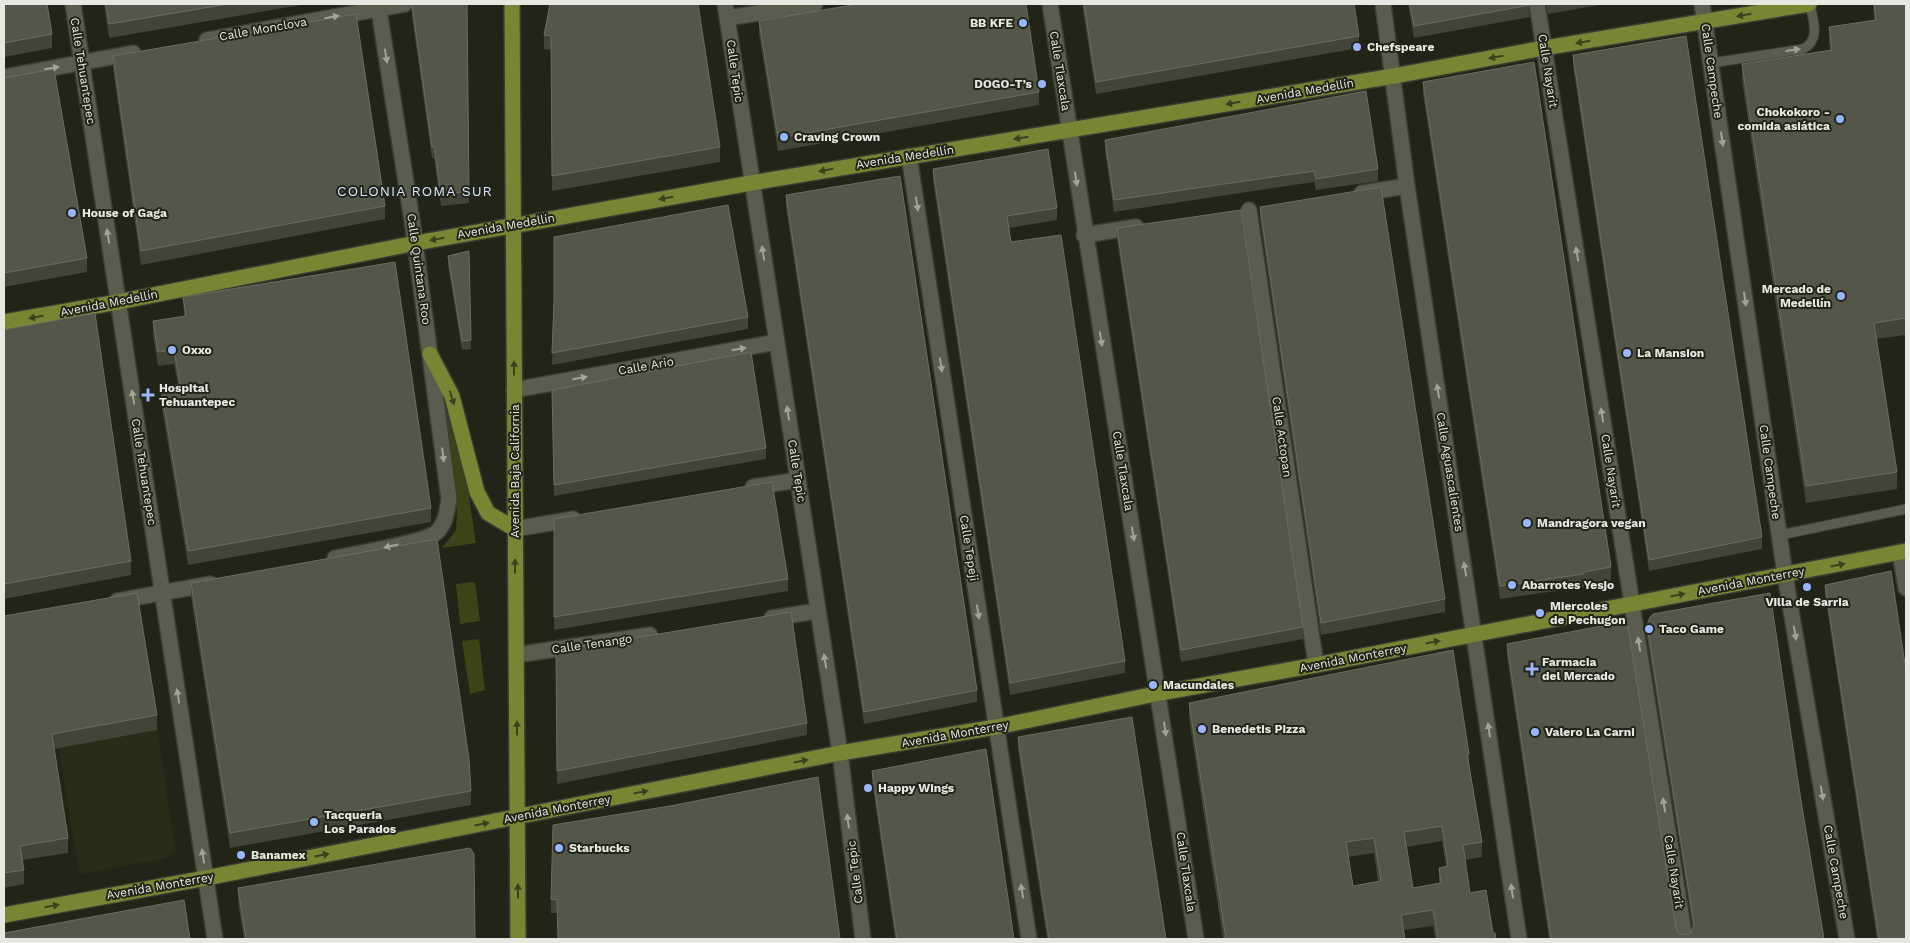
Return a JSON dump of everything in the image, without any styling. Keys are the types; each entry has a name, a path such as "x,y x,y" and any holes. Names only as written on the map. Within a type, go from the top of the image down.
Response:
{"main road":[{"name":"Avenida Baja California","path":"512,4 518,939"},
{"name":"Avenida Medellín","path":"4,322 118,302 416,243 751,182 1394,76 1544,48 1809,4"},
{"path":"430,354 452,396 477,492 488,513 515,529"},
{"name":"Avenida Monterrey","path":"4,915 206,878 840,753 996,727 1160,693 1316,665 1903,552"}],"street":[{"name":"Calle Tehuantepec","path":"73,4 215,939"},
{"name":"Calle Monclova","path":"197,42 378,6 405,4"},
{"path":"726,11 815,4"},
{"name":"Calle Tlaxcala","path":"1050,4 1084,235 1160,693 1196,939"},
{"name":"Calle Aguascalientes","path":"1382,4 1394,76 1407,186 1519,939"},
{"name":"Calle Nayarit","path":"1537,4 1685,939"},
{"name":"Calle Campeche","path":"1702,4 1785,575 1847,939"},
{"name":"Calle Quintana Roo","path":"316,562 422,539 437,532 445,518 449,499 416,243 378,6"},
{"name":"Calle Tepic","path":"726,11 840,753 863,939"},
{"path":"4,77 149,50"},
{"name":"Calle Tepeji","path":"909,156 1029,939"},
{"path":"1351,194 1407,186"},
{"name":"Calle Actopan","path":"1267,207 1244,210 1316,665"},
{"path":"1084,235 1152,224"},
{"name":"Calle Ario","path":"514,390 777,342"},
{"path":"737,490 798,480"},
{"path":"515,529 583,517"},
{"path":"1903,552 1906,588"},
{"path":"106,603 220,582"},
{"path":"759,619 817,611"},
{"name":"Calle Tenango","path":"516,655 662,634"}],"lane":[{"path":"1711,63 1803,49 1810,46 1814,40 1815,32 1809,4"},
{"path":"1780,535 1906,510"}],"shaded area":[{"path":"157,730 176,850 165,859 79,874 59,748"}],"green space":[{"path":"436,364 451,410 467,485 476,543 442,548 456,530 457,511 452,464"},
{"path":"475,582 480,621 460,624 456,584"},
{"path":"479,639 485,690 470,694 462,641"}],"building":[{"path":"4,4 47,4 52,34 4,43"},
{"path":"106,4 228,4 109,24"},
{"path":"467,4 469,192 441,194 434,146 432,147 412,5"},
{"path":"550,4 698,4 720,147 552,176 551,36 544,35"},
{"path":"858,4 1026,4 1039,92 778,138 759,21"},
{"path":"1084,4 1354,4 1359,36 1096,82"},
{"path":"1410,4 1529,4 1530,5 1414,26"},
{"name":"Mercado de Medellín","path":"1874,4 1906,4 1906,318 1874,323 1897,472 1806,486 1742,64 1832,50 1829,27 1876,20"},
{"path":"356,14 385,206 141,251 113,56"},
{"path":"1686,36 1762,537 1649,560 1573,55"},
{"path":"1534,62 1611,567 1584,572 1584,574 1500,586 1423,82"},
{"path":"54,69 87,258 4,273 4,78"},
{"path":"1366,91 1378,169 1316,179 1314,171 1114,200 1105,140"},
{"path":"1048,149 1057,208 1007,216 1011,242 1061,235 1125,661 1010,683 933,169"},
{"path":"900,176 977,690 864,712 786,195"},
{"path":"1381,187 1445,599 1321,623 1260,207"},
{"path":"728,205 748,317 552,353 554,237"},
{"path":"1241,210 1303,627 1181,650 1117,228"},
{"path":"469,251 471,340 462,341 448,256"},
{"path":"395,262 431,508 188,551 161,388 180,384 174,350 158,352 153,321 186,316 183,297"},
{"path":"95,313 131,561 4,584 4,330"},
{"path":"751,352 766,448 554,485 552,390"},
{"path":"772,482 788,579 554,617 554,519"},
{"path":"437,539 469,759 471,791 230,833 191,583"},
{"path":"1891,571 1906,671 1906,939 1879,939 1825,585"},
{"path":"137,593 157,715 52,734 68,838 20,846 24,870 4,873 4,616"},
{"path":"1770,593 1824,939 1551,939 1507,644 1622,622 1628,627 1676,928 1678,933 1682,935 1691,933 1694,925 1647,625 1653,614"},
{"path":"791,612 807,723 557,771 556,651"},
{"path":"1453,650 1469,754 1467,754 1482,842 1463,845 1470,893 1486,890 1493,933 1495,933 1496,939 1438,939 1433,910 1401,915 1405,939 1226,939 1189,703","holes":["1442,826 1448,866 1439,868 1441,883 1413,888 1404,832","1374,838 1381,881 1353,886 1346,842"]},
{"path":"1132,717 1166,939 1049,939 1018,737"},
{"path":"986,749 1014,939 897,939 872,771"},
{"path":"818,777 840,939 558,939 557,900 551,899 553,825 670,806"},
{"path":"470,848 474,854 475,939 246,939 238,888"},
{"path":"184,900 190,939 4,939 4,933"}],"place":[{"name":"BB KFE","path":"1023,23"},
{"name":"Chefspeare","path":"1357,47"},
{"name":"DOGO-T’s","path":"1042,84"},
{"name":"Chokokoro - comida asiática","path":"1840,119"},
{"name":"Craving Crown","path":"784,137"},
{"name":"House of Gaga","path":"72,213"},
{"name":"Mercado de Medellín","path":"1841,296"},
{"name":"Oxxo","path":"172,350"},
{"name":"La Mansion","path":"1627,353"},
{"name":"Hospital Tehuantepec","path":"148,395"},
{"name":"Mandragora vegan","path":"1527,523"},
{"name":"Abarrotes Yesjo","path":"1512,585"},
{"name":"Villa de Sarria","path":"1807,587"},
{"name":"Miercoles de Pechugon","path":"1540,613"},
{"name":"Taco Game","path":"1649,629"},
{"name":"Farmacia del Mercado","path":"1532,669"},
{"name":"Macundales","path":"1153,685"},
{"name":"Benedetis Pizza","path":"1202,729"},
{"name":"Valero La Carni","path":"1535,732"},
{"name":"Happy Wings","path":"868,788"},
{"name":"Tacqueria Los Parados","path":"314,822"},
{"name":"Starbucks","path":"559,848"},
{"name":"Banamex","path":"241,855"}],"district":[{"name":"COLONIA ROMA SUR","path":"415,191"}]}
